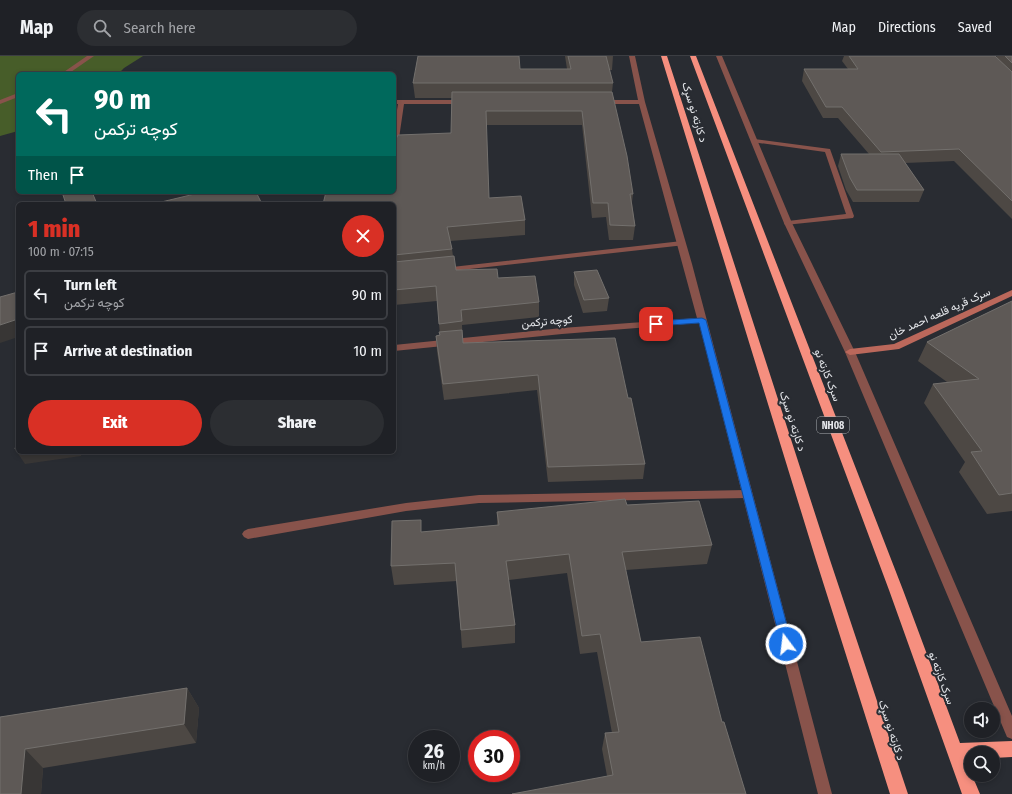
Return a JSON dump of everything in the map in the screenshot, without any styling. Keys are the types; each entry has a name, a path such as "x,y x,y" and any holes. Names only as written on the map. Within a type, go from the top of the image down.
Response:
{"highway":[{"name":"د کارته نو سړک","path":"664,56 823,560 899,794"},
{"name":"سرک کارته نو","path":"693,56 893,582 971,794"},
{"path":"955,751 1012,749"}],"street":[{"path":"67,72 91,56"},
{"path":"632,56 642,102 682,243 825,794"},
{"path":"719,56 788,223 850,352 1012,732"},
{"path":"0,102 16,96"},
{"path":"396,119 397,102 471,102"},
{"path":"595,102 642,102"},
{"path":"754,141 828,150 850,216 788,223"},
{"path":"431,271 682,243"},
{"name":"سرک قریه قلعه احمد خان","path":"850,352 896,347 1012,293"},
{"name":"کوچه ترکمن","path":"396,348 562,331 702,320"},
{"path":"248,534 406,508 479,499 747,494"}],"green space":[{"path":"0,56 143,56 120,72 16,72 16,132 0,136"}],"building":[{"path":"418,56 519,56 520,69 571,69 568,56 606,56 613,83 413,83"},
{"path":"849,56 995,56 1012,72 1012,201 959,149 881,152 842,107 826,107 804,69 858,69"},
{"path":"1005,56 1012,56 1012,63"},
{"path":"452,92 612,92 627,156 633,194 630,194 635,226 610,225 608,203 593,203 582,111 486,111 489,198 521,196 525,220 447,227 452,249 396,255 396,202 324,202 326,194 396,194 396,139 398,135 451,133"},
{"path":"841,154 899,154 924,190 857,190 850,178"},
{"path":"63,194 93,194 96,202 65,202"},
{"path":"195,194 257,194 261,202 161,202"},
{"path":"454,256 456,270 497,269 498,278 535,276 539,302 461,310 462,321 439,324 436,286 396,290 396,262"},
{"path":"597,270 609,298 584,300 574,272"},
{"path":"16,293 16,320 0,325 0,297"},
{"path":"1012,301 1012,493 999,495 971,452 982,451 933,384 979,379 927,342"},
{"path":"462,330 463,343 615,338 628,398 631,398 645,464 548,467 538,375 443,384 436,336 440,335 439,332"},
{"path":"625,499 627,505 699,501 712,545 622,552 641,642 700,637 722,722 724,722 746,794 512,794 613,775 605,733 619,732 600,634 582,636 569,554 506,561 515,625 461,630 455,563 391,566 392,521 421,520 421,532 499,525 497,512"},
{"path":"187,688 184,724 25,749 21,794 0,794 0,717"}],"route":[{"path":"656,324 702,320 786,644"}]}
